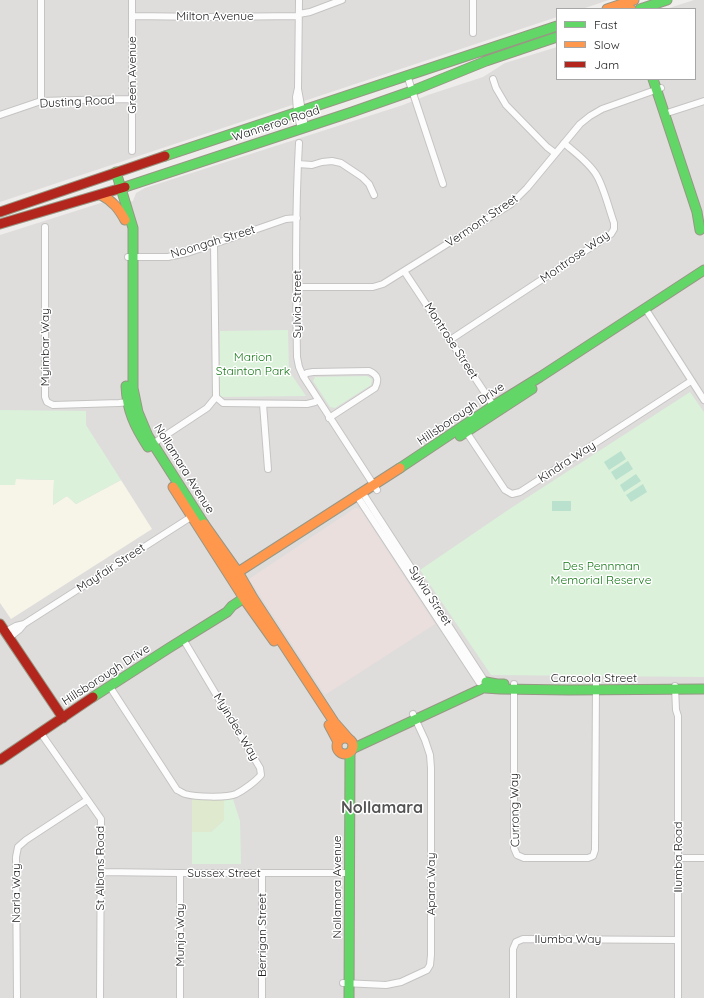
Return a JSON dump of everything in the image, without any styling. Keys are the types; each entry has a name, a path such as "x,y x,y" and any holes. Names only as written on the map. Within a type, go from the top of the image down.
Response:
{"main road":[{"path":"610,8 634,0"},
{"path":"652,6 667,0"},
{"name":"Wanneroo Road","path":"0,212 556,26"},
{"name":"Wanneroo Road","path":"0,224 101,195 303,128 412,91 486,61 556,37"},
{"path":"654,80 659,89"},
{"path":"658,80 659,89 666,113 703,233"},
{"path":"666,113 704,215"},
{"name":"Nollamara Avenue","path":"114,173 125,220 131,257"},
{"path":"127,207 128,193 138,182"},
{"name":"Nollamara Avenue","path":"118,189 127,207 133,228 131,257 132,388 129,411 138,432 150,445 314,697 334,733 338,742 337,748 339,752 349,747"},
{"path":"101,195 110,199 116,205 125,220"},
{"name":"Hillsborough Drive","path":"236,577 375,487 424,453 465,429 540,377 646,310 704,270"},
{"name":"Hillsborough Drive","path":"646,310 704,277"},
{"name":"Hillsborough Drive","path":"0,760 40,732 183,639 227,612 234,610 249,598"},
{"path":"5,631 63,718"},
{"name":"Carcoola Street","path":"338,742 341,739 349,747 362,738 371,736 414,717 482,684 496,690 514,686 678,687 704,685"},
{"name":"Carcoola Street","path":"678,687 704,689"},
{"name":"Nollamara Avenue","path":"314,697 334,722 349,747 346,873 346,983 344,998"},
{"name":"Nollamara Avenue","path":"346,983 350,998"}],"street":[{"path":"41,0 41,101"},
{"name":"Green Avenue","path":"132,0 132,151"},
{"path":"299,0 298,88 296,97 303,128"},
{"name":"Milton Avenue","path":"132,16 209,17 299,15 342,0"},
{"path":"473,0 473,33"},
{"path":"407,75 444,184"},
{"path":"493,79 496,88 506,105 555,154"},
{"name":"Vermont Street","path":"296,287 373,287 383,284 511,204 527,188 580,124 590,116 602,109 659,89"},
{"name":"Dusting Road","path":"0,115 41,101 132,100"},
{"path":"666,113 704,101"},
{"name":"Sylvia Street","path":"299,143 297,178 296,287 298,367 329,418 375,487"},
{"name":"Montrose Way","path":"450,340 611,234 614,229 614,223 598,176 593,169 564,143"},
{"path":"298,164 312,165 332,161 341,163 362,177 369,184 374,195"},
{"name":"Noongah Street","path":"131,257 168,257 190,252 286,219 297,218"},
{"name":"Myimbar Way","path":"45,228 45,397 47,402 53,404 131,402"},
{"path":"150,445 207,408 216,397 214,244"},
{"name":"Montrose Street","path":"404,271 495,409"},
{"path":"646,310 704,400"},
{"path":"303,376 307,373 313,372 369,371 377,378 375,388 329,418"},
{"name":"Kindra Way","path":"465,429 504,490 512,494 520,492 691,381"},
{"path":"216,397 223,403 308,404 318,400"},
{"path":"263,404 268,469"},
{"name":"Sylvia Street","path":"361,496 482,684"},
{"name":"Mayfair Street","path":"5,631 19,630 24,624 195,515"},
{"name":"Myindee Way","path":"110,687 177,790 184,794 193,796 228,796 236,794 257,780 261,775 260,768 183,639"},
{"name":"Currong Way","path":"514,686 514,848 517,855 524,858 588,858 593,856 595,850 596,687"},
{"name":"Ilumba Road","path":"678,687 676,710 678,716 678,998"},
{"name":"Apara Way","path":"346,983 386,985 401,982 422,973 427,970 430,965 431,768 430,755 425,740 414,717"},
{"name":"St Albans Road","path":"40,732 101,819 100,998"},
{"name":"Narla Way","path":"17,998 16,856 18,847 26,840 87,800"},
{"path":"678,858 704,858"},
{"name":"Sussex Street","path":"100,872 346,873"},
{"name":"Munja Way","path":"180,873 180,998"},
{"name":"Berrigan Street","path":"262,873 262,998"},
{"name":"Ilumba Way","path":"513,998 513,949 516,942 523,939 678,940"}],"shaded area":[{"path":"0,0 609,0 585,8 556,8 556,17 0,202"},
{"path":"694,0 704,0 704,998 0,998 0,235 104,202 113,207 133,201 136,193 145,188 403,105 483,77 505,63 556,47 556,80 696,80 696,8 669,8"},
{"path":"15,479 54,480 53,505 67,496 76,504 121,480 152,529 11,619 0,603 0,485 15,485"},
{"path":"355,508 360,509 435,624 325,695 249,579"}],"green space":[{"name":"Marion Stainton Park","path":"288,330 289,371 306,396 220,397 220,331"},
{"path":"367,376 372,379 371,385 335,408 330,407 313,381 315,377"},
{"name":"Des Pennman Memorial Reserve","path":"690,392 704,412 704,677 491,675 420,570 508,510"},
{"path":"0,410 86,411 86,425 121,480 76,504 67,496 53,505 54,480 16,479 15,485 0,485"},
{"path":"621,451 626,459 609,470 604,462"},
{"path":"628,461 633,469 616,480 611,472"},
{"path":"636,474 641,481 624,492 620,485"},
{"path":"643,484 647,492 631,502 626,495"},
{"path":"552,501 571,501 571,511 552,511"},
{"path":"192,799 224,799 224,820 211,832 192,832"},
{"path":"224,799 233,799 240,821 241,864 192,864 192,832 211,832 224,820"}],"traffic: fast":[{"path":"643,8 667,0"},
{"path":"165,156 556,26"},
{"path":"125,187 352,112 412,91 486,61 556,37"},
{"path":"653,80 697,212 700,230"},
{"path":"116,172 133,228 133,388 138,412 148,436 204,524"},
{"path":"400,468 704,270"},
{"path":"126,386 132,418 148,447"},
{"path":"460,436 532,389"},
{"path":"93,697 227,612 232,606 250,594"},
{"path":"486,682 504,684"},
{"path":"485,688 569,690 704,689"},
{"path":"352,749 481,689"},
{"path":"349,998 350,753"}],"traffic: slow":[{"path":"610,8 634,0"},
{"path":"101,195 115,206 125,220"},
{"path":"232,576 400,468"},
{"path":"173,487 247,603 274,641"},
{"path":"204,524 238,572 253,598 334,722 348,738"},
{"path":"329,725 338,742"},
{"path":"342,738 348,738 353,743 353,746 351,752 348,754 342,754 337,749 337,743 342,738"}],"traffic: jam":[{"path":"0,212 165,156"},
{"path":"0,224 125,187"},
{"path":"0,624 63,718"},
{"path":"0,760 93,697"}],"district":[{"name":"Nollamara","path":"382,808"}]}
